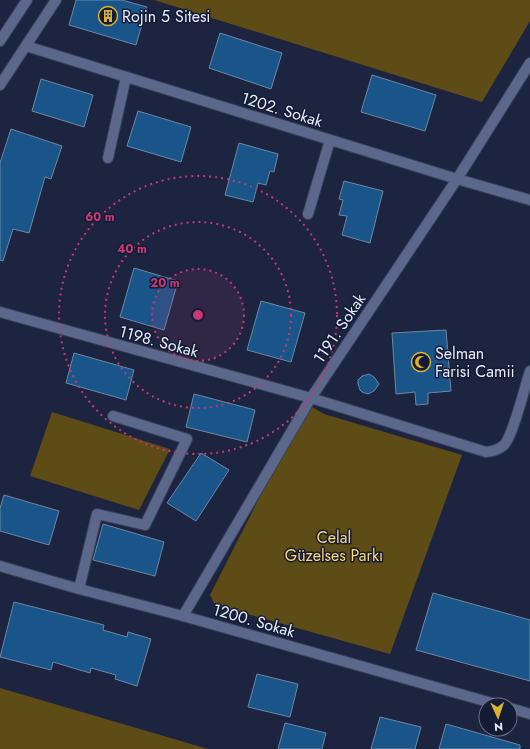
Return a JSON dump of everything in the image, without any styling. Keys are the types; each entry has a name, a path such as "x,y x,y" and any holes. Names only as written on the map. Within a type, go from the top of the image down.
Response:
{"street":[{"path":"0,41 27,0"},
{"path":"0,86 56,0"},
{"name":"1202. Sokak","path":"26,46 457,179 530,200"},
{"name":"1191. Sokak","path":"183,616 311,398 457,179 530,63"},
{"path":"108,158 126,77"},
{"path":"308,214 330,140"},
{"name":"1198. Sokak","path":"0,312 311,398 486,452 495,450 504,444 512,431 530,371"},
{"path":"79,589 97,514 145,525 187,439 113,416"},
{"name":"1200. Sokak","path":"0,566 478,699"},
{"path":"518,710 530,714"}],"green space":[{"path":"154,0 530,0 530,21 482,102"},
{"name":"Celal Güzelses Parkı","path":"307,404 324,414 462,455 390,654 215,605 210,595"},
{"path":"52,412 170,449 139,510 30,476"},
{"path":"0,688 208,749 0,749"}],"building":[{"name":"Rojin 5 Sitesi","path":"76,0 122,0 147,7 136,45 69,25"},
{"path":"220,33 282,53 271,89 209,68"},
{"path":"372,75 436,95 425,131 361,112"},
{"path":"41,79 93,95 84,127 32,111"},
{"path":"138,111 191,127 181,162 127,146"},
{"path":"11,129 62,146 51,179 45,177 29,233 13,229 3,261 0,260 0,163"},
{"path":"239,143 278,154 274,172 270,171 266,185 258,183 253,202 225,195"},
{"path":"344,181 383,191 370,243 342,235 347,216 339,215 343,200 339,199"},
{"path":"134,268 178,281 164,330 120,317"},
{"path":"261,301 305,313 291,362 247,350"},
{"name":"Selman Farisi Camii","path":"446,330 451,391 428,393 428,404 416,405 415,392 396,394 392,333"},
{"path":"74,353 134,370 126,400 66,383"},
{"path":"369,374 374,377 379,384 374,391 368,394 360,390 358,380 362,376"},
{"path":"194,394 255,410 247,442 186,427"},
{"path":"201,453 229,470 196,521 167,503"},
{"path":"4,495 59,511 49,545 0,531 0,508"},
{"path":"103,524 164,542 155,576 93,560"},
{"path":"433,593 530,620 530,681 416,650"},
{"path":"14,602 104,625 103,630 127,637 128,632 151,639 137,686 115,679 116,675 91,668 90,673 53,662 51,670 0,657"},
{"path":"257,674 298,684 290,717 248,707"},
{"path":"380,717 421,727 415,749 371,749"},
{"path":"285,723 326,733 322,749 278,749"},
{"path":"446,724 478,733 478,737 492,737 520,745 520,749 439,749"}],"place":[{"name":"Rojin 5 Sitesi","path":"108,16"},
{"name":"Selman Farisi Camii","path":"421,362"}]}
